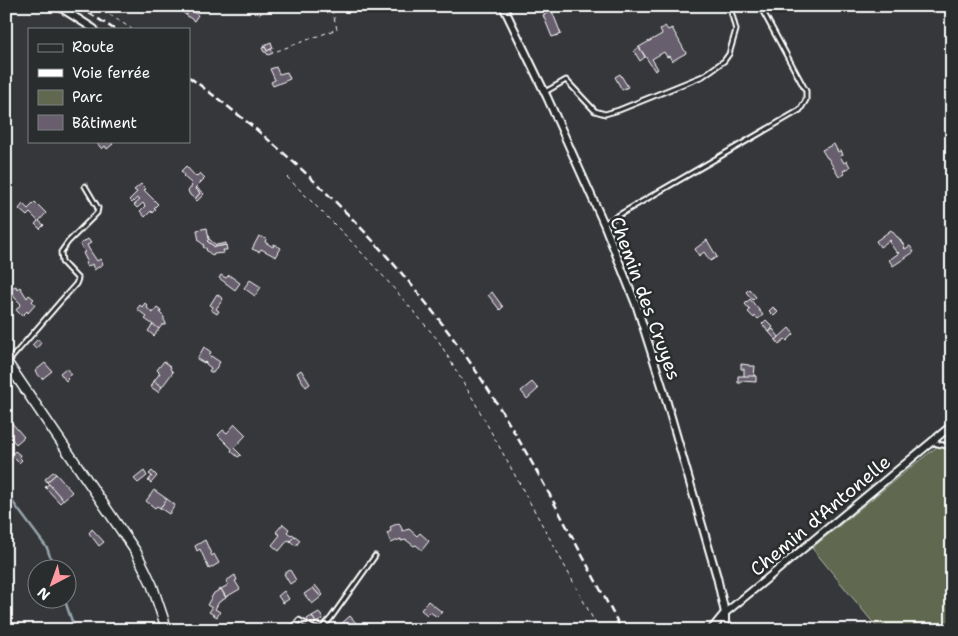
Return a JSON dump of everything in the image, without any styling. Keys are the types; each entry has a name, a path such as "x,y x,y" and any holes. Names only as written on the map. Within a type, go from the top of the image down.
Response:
{"main road":[{"path":"7,362 136,552 152,585 167,630"}],"street":[{"path":"58,6 92,28"},
{"name":"Chemin des Cruyes","path":"504,6 604,224 637,307 664,390 715,569 725,613 725,630"},
{"name":"Chemin d'Antonelle","path":"711,630 725,613 952,425"}],"lane":[{"path":"545,93 566,80 595,111 605,114 703,76 724,61 729,54 736,30 730,11 734,6"},
{"path":"604,224 800,110 806,100 806,91 760,6"},
{"path":"7,362 76,284 78,279 62,262 61,252 68,242 97,213 98,208 85,186"},
{"path":"930,443 952,447"},
{"path":"291,630 299,620 315,629 322,628 375,556"}],"path":[{"path":"96,6 130,28"},
{"path":"259,14 279,6"},
{"path":"277,51 337,28 331,6"},
{"path":"287,176 384,277 438,340 473,399 598,630"}],"green space":[{"path":"952,435 952,630 879,630 812,548"}],"building":[{"path":"186,6 191,8 186,15 182,12"},
{"path":"190,10 198,15 194,21 186,15"},
{"path":"552,11 561,34 552,37 543,15"},
{"path":"665,26 668,30 672,28 686,53 672,61 664,52 652,59 658,69 655,71 639,47 662,34 660,30"},
{"path":"271,42 273,48 267,51 264,45"},
{"path":"265,47 267,51 271,49 273,53 268,55 264,52 262,48"},
{"path":"639,47 645,57 640,61 634,51"},
{"path":"276,67 279,74 287,72 290,79 273,86 271,82 275,80 270,69"},
{"path":"620,74 628,87 622,90 615,77"},
{"path":"96,142 112,142 113,144 107,149 105,146 102,149"},
{"path":"834,144 838,152 841,150 843,155 840,156 844,163 847,161 850,167 843,171 845,174 839,177 822,150"},
{"path":"186,166 196,177 200,173 205,178 195,188 200,193 195,199 188,191 192,186 191,183 183,176 181,171"},
{"path":"141,184 146,189 144,190 158,204 152,213 151,211 145,217 140,211 145,206 143,203 137,208 134,205 140,200 137,198 132,203 129,200 137,192 134,190"},
{"path":"196,187 204,194 197,201 195,199 200,193"},
{"path":"35,202 46,213 39,221 44,225 40,229 35,224 38,221 30,213 27,216 19,209 23,204 28,209"},
{"path":"207,228 209,239 207,241 215,247 226,245 227,250 223,250 224,253 214,254 213,256 203,247 204,245 199,241 197,230"},
{"path":"891,230 905,249 910,246 914,252 893,266 889,260 899,253 889,242 891,241 890,240 880,247 876,241"},
{"path":"259,236 266,239 265,242 273,247 274,244 281,248 276,257 261,249 259,252 252,249"},
{"path":"88,239 91,243 87,245 89,249 97,261 100,259 103,264 94,270 92,264 87,267 85,263 87,261 83,253 85,252 80,244"},
{"path":"209,239 216,245 226,243 226,245 215,247 207,241"},
{"path":"707,240 717,257 710,261 704,252 699,256 695,249"},
{"path":"221,275 226,278 229,275 240,283 235,290 219,278"},
{"path":"250,280 261,287 255,296 244,288"},
{"path":"16,286 17,289 20,287 27,298 29,295 34,299 32,301 35,305 28,313 27,311 22,316 16,310 21,304 9,289"},
{"path":"749,289 756,297 753,300 746,292"},
{"path":"492,292 503,307 500,310 488,295"},
{"path":"217,294 223,299 216,309 219,311 217,314 211,310 213,307 210,305"},
{"path":"750,299 763,315 758,319 748,312 750,310 745,304"},
{"path":"145,303 148,306 147,308 153,313 157,308 161,311 160,313 166,323 165,325 162,325 159,329 145,319 147,317 137,309"},
{"path":"773,307 778,312 774,316 769,311"},
{"path":"766,320 773,327 769,332 762,324"},
{"path":"153,324 159,329 154,336 148,331"},
{"path":"789,328 794,334 787,341 785,339 779,344 776,340"},
{"path":"773,329 779,337 776,340 769,332"},
{"path":"38,339 41,343 36,349 32,345"},
{"path":"204,347 211,352 209,356 220,362 213,373 209,371 211,368 205,362 197,359"},
{"path":"164,361 171,367 170,369 173,372 162,387 154,381 160,373 157,370"},
{"path":"45,363 52,371 42,379 35,371"},
{"path":"741,364 755,366 754,377 744,377 744,369 741,369"},
{"path":"66,368 71,374 66,381 60,373"},
{"path":"301,370 310,384 306,387 297,373"},
{"path":"738,376 756,376 756,382 741,381 741,383 738,383"},
{"path":"154,381 162,387 158,392 151,387"},
{"path":"532,382 538,389 527,399 521,391"},
{"path":"12,423 24,437 16,444 6,432 6,429"},
{"path":"235,424 246,435 234,448 241,455 238,457 218,435 223,430 227,433"},
{"path":"15,451 22,460 19,463 11,455"},
{"path":"144,471 147,476 138,483 134,479"},
{"path":"152,471 157,476 151,483 148,481 152,476 149,474"},
{"path":"53,472 56,474 47,482 45,479"},
{"path":"56,474 72,492 63,500 47,482"},
{"path":"49,484 63,500 60,503 45,487"},
{"path":"154,490 167,499 160,508 157,506 155,508 146,501"},
{"path":"167,499 175,505 169,514 160,508"},
{"path":"399,523 403,531 409,529 417,536 420,533 429,541 422,550 406,540 401,541 401,539 391,543 387,533 391,531 390,527"},
{"path":"283,524 289,529 287,532 295,536 290,541 288,540 279,551 272,545 280,535 276,532"},
{"path":"92,529 104,542 99,546 89,533"},
{"path":"295,536 300,540 296,546 290,541"},
{"path":"205,540 212,556 214,554 219,563 209,569 200,549 197,551 195,546"},
{"path":"290,570 296,580 290,584 284,574"},
{"path":"235,575 237,580 235,581 240,589 226,597 221,589 228,585 226,581"},
{"path":"315,585 323,595 321,597 313,588"},
{"path":"313,588 321,597 312,604 304,594"},
{"path":"221,589 226,598 219,602 215,609 220,612 217,617 209,612 212,608 207,605 214,593"},
{"path":"284,591 289,599 283,603 278,596"},
{"path":"428,601 442,612 437,617 430,612 427,615 421,610"},
{"path":"319,612 323,619 316,623 312,616"},
{"path":"312,616 316,623 311,626 307,619"},
{"path":"350,616 356,623 349,630 344,630 340,625"},
{"path":"356,623 361,628 359,630 352,630 351,628"}],"waterway":[{"path":"6,493 47,548 50,558"},
{"path":"67,608 75,630"}],"railway":[{"path":"78,6 112,28"},
{"path":"190,78 272,143 350,216 421,297 454,339 503,413 622,630"}]}
